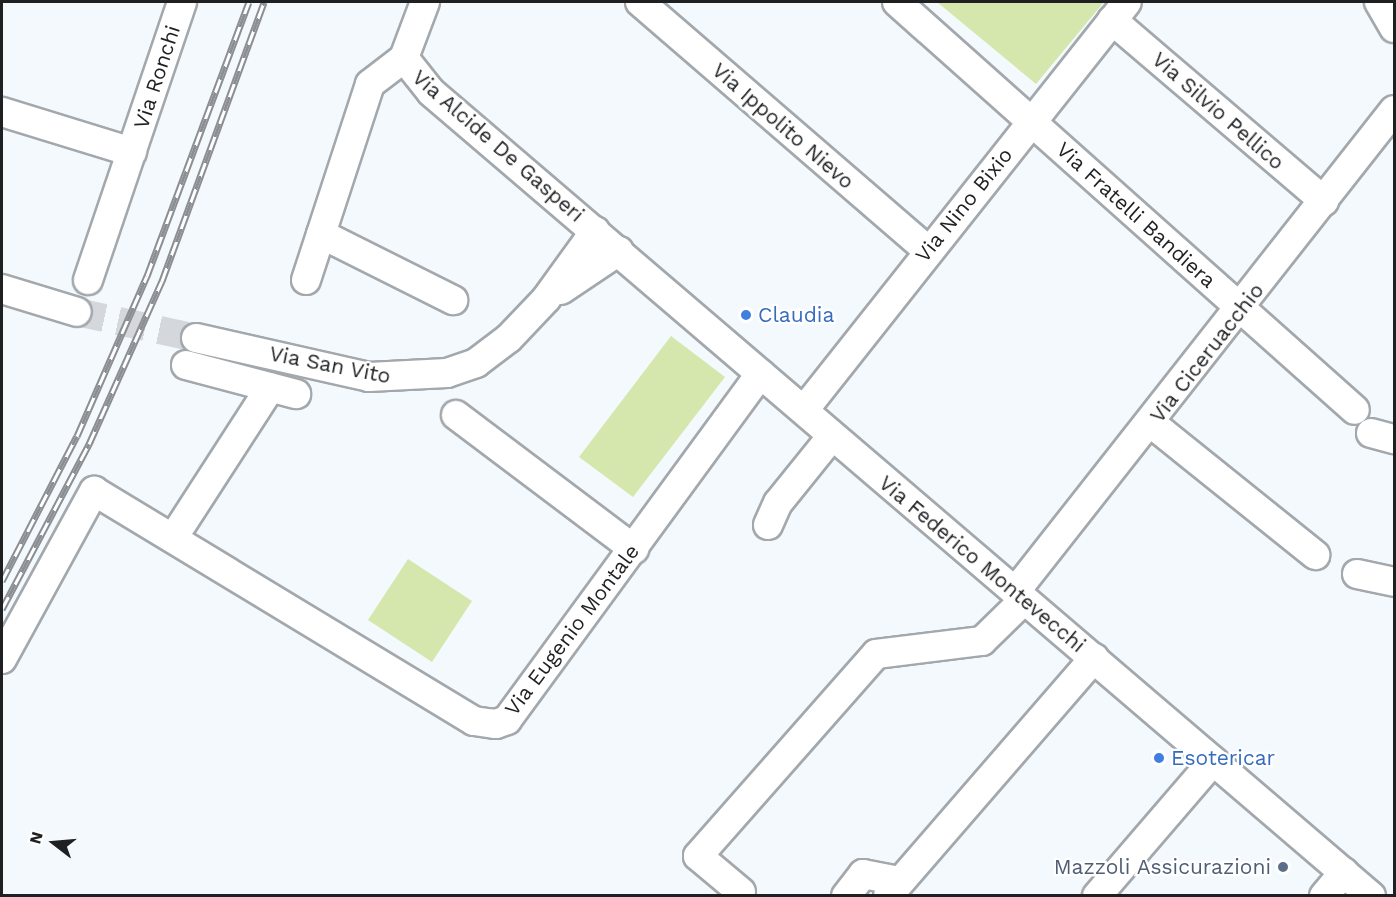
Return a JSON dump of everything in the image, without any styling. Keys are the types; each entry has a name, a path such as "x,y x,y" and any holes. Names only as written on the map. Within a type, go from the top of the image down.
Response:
{"street":[{"name":"Via Ronchi","path":"88,280 182,2"},
{"name":"Via Alcide De Gasperi","path":"306,280 370,84 404,58 424,2"},
{"name":"Via Ippolito Nievo","path":"640,2 927,250"},
{"name":"Via Fratelli Bandiera","path":"897,2 1355,410"},
{"path":"1379,2 1395,28"},
{"name":"Via Nino Bixio","path":"804,410 927,250 1120,11"},
{"name":"Via Silvio Pellico","path":"1120,11 1324,201"},
{"name":"Via Alcide De Gasperi","path":"404,58 431,92 595,231"},
{"name":"Via Ciceruacchio","path":"741,892 698,856 876,654 982,641 1020,596 1395,110"},
{"name":"Via Ronchi","path":"2,112 132,152"},
{"name":"Via Federico Montevecchi","path":"595,231 1371,896"},
{"name":"Via San Vito","path":"546,299 595,231"},
{"path":"321,234 453,300"},
{"name":"Via San Vito","path":"196,338 369,377 410,379 476,363 546,299 619,251"},
{"path":"2,289 77,312"},
{"path":"173,538 283,391 186,365"},
{"name":"Via Eugenio Montale","path":"2,659 94,491 486,725 507,720 760,374"},
{"path":"456,415 633,549"},
{"path":"1152,423 1315,555"},
{"path":"768,525 778,502 832,436"},
{"path":"1357,574 1395,582"},
{"path":"846,896 863,874 894,888 1094,658"},
{"path":"1097,896 1213,761"},
{"path":"1324,896 1344,872"}],"green space":[{"path":"937,2 1104,2 1036,84"},
{"path":"671,336 725,377 633,497 579,457"},
{"path":"408,559 472,601 432,662 368,620"}],"tunnel":[{"path":"77,312 196,338"}],"railway":[{"path":"2,581 77,436 147,276 249,2"},
{"path":"2,609 89,444 162,281 264,2"}],"place":[{"name":"Claudia","path":"746,315"},
{"name":"Esotericar","path":"1159,758"},
{"name":"Mazzoli Assicurazioni","path":"1283,867"}]}
